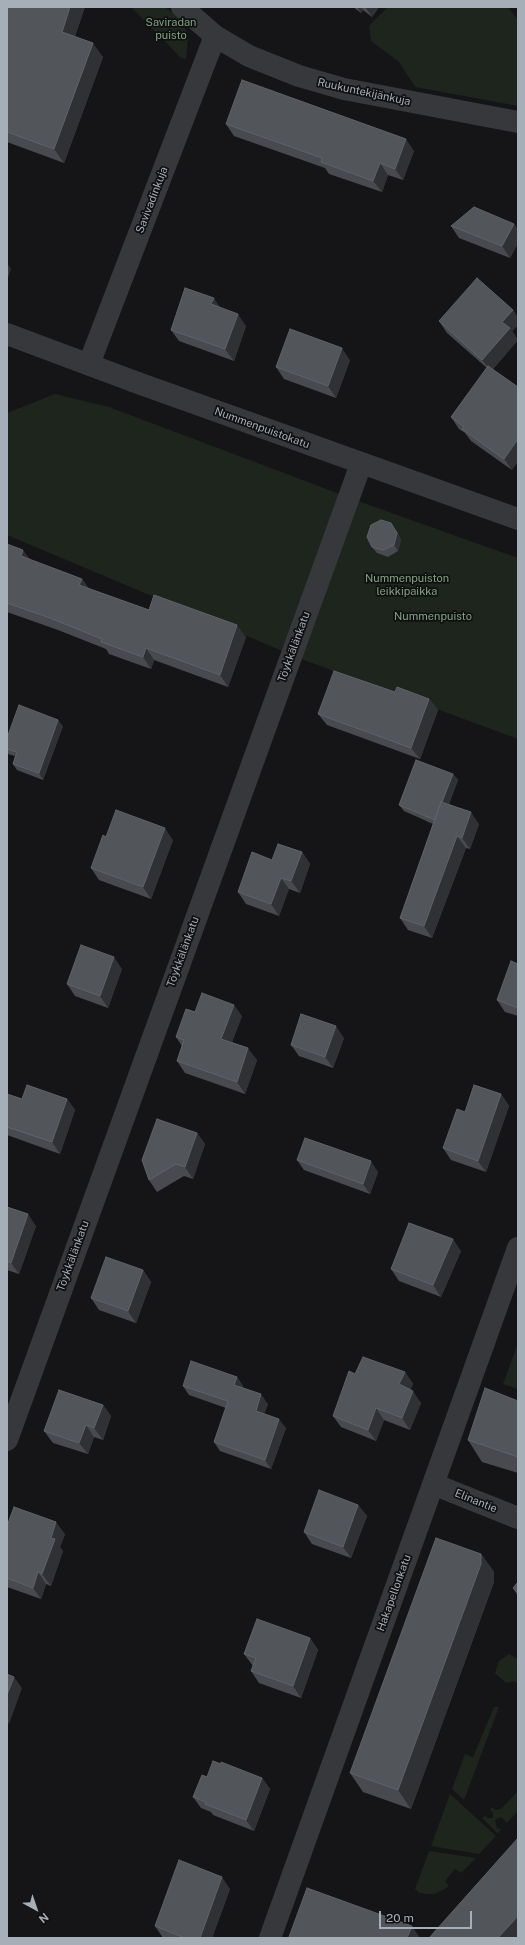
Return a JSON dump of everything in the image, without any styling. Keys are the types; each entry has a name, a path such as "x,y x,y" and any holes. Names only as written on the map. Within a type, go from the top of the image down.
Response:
{"street":[{"name":"Ruukuntekijänkuja","path":"182,7 216,36 249,56 328,86 518,122"},
{"name":"Savivadinkuja","path":"88,364 216,36"},
{"name":"Nummenpuistokatu","path":"9,340 88,364 361,464 518,519"},
{"name":"Töykkälänkatu","path":"7,1440 361,464"},
{"name":"Hakapellonkatu","path":"270,1938 518,1248"},
{"name":"Elinantie","path":"433,1484 518,1518"}],"green space":[{"name":"Saviradan puisto","path":"131,7 165,7 182,21 188,35 186,59 181,58"},
{"path":"388,7 508,7 518,20 518,106 415,87 399,62 371,41 369,26"},
{"name":"Nummenpuisto","path":"55,394 109,407 369,505 518,558 518,739 304,660 7,535 7,413"},
{"path":"518,1343 518,1389 503,1384"},
{"path":"509,1654 518,1659 518,1684 514,1681 506,1683 495,1673 499,1661"},
{"path":"494,1707 499,1707 464,1800 452,1789 465,1754 473,1757"},
{"path":"518,1791 518,1811 507,1823 501,1817 495,1820 497,1828 501,1829 498,1834 482,1818 485,1816 488,1818 493,1818 493,1813 490,1810 492,1807 496,1810 501,1809"},
{"path":"450,1794 496,1836 479,1854 431,1846"},
{"path":"429,1851 476,1858 461,1873 455,1869 445,1881 449,1886 434,1894 425,1894 418,1892 415,1889"}],"building":[{"path":"7,7 70,7 62,32 93,43 54,149 7,132"},
{"path":"242,80 406,139 395,169 380,163 373,181 321,162 322,158 226,124"},
{"path":"474,207 514,224 502,246 451,226"},
{"path":"477,278 513,310 502,322 510,328 482,360 439,321"},
{"path":"185,288 214,298 211,304 238,314 225,349 171,330"},
{"path":"290,329 342,348 328,386 276,367"},
{"path":"488,366 518,387 518,439 504,459 462,429 464,427 451,417"},
{"path":"381,520 391,523 397,533 394,545 383,550 372,547 367,537 371,525"},
{"path":"7,544 23,550 21,556 82,579 79,585 149,610 154,595 237,625 220,675 146,648 143,657 101,642 102,639 50,618 7,603"},
{"path":"334,671 395,692 397,687 429,699 411,748 318,714"},
{"path":"19,705 58,720 39,773 13,764 17,752 7,749 7,738"},
{"path":"416,760 453,774 435,820 399,805"},
{"path":"441,802 471,812 462,838 457,836 424,926 400,918"},
{"path":"116,810 165,828 143,887 91,868 103,835 106,837"},
{"path":"278,844 302,852 291,881 281,878 271,904 238,892 252,852 272,860"},
{"path":"81,945 114,957 100,996 67,984"},
{"path":"511,961 518,964 518,1008 497,1000"},
{"path":"202,993 234,1005 221,1039 248,1048 237,1082 177,1061 184,1040 176,1037 186,1009 195,1012"},
{"path":"301,1014 336,1026 325,1057 291,1045"},
{"path":"27,1085 67,1099 52,1142 7,1127 7,1094 22,1099"},
{"path":"474,1085 501,1094 478,1161 443,1148 457,1109 465,1112"},
{"path":"157,1119 197,1133 185,1167 176,1164 149,1180 142,1160"},
{"path":"305,1138 371,1161 363,1184 297,1160"},
{"path":"7,1207 28,1214 11,1263 7,1261"},
{"path":"409,1223 453,1239 433,1285 391,1269"},
{"path":"106,1257 143,1270 128,1311 91,1298"},
{"path":"363,1357 405,1372 399,1384 413,1391 402,1418 376,1408 368,1430 333,1416 349,1371 355,1374"},
{"path":"191,1361 237,1377 234,1385 261,1394 256,1411 279,1419 265,1460 214,1442 228,1401 183,1386"},
{"path":"485,1388 518,1401 518,1457 468,1440"},
{"path":"59,1390 103,1405 94,1428 86,1425 79,1443 44,1431"},
{"path":"319,1490 358,1505 343,1547 304,1532"},
{"path":"14,1507 56,1522 51,1538 55,1539 42,1574 38,1572 33,1588 7,1578 7,1526"},
{"path":"436,1538 481,1554 481,1564 398,1790 350,1773"},
{"path":"518,1582 518,1593 513,1588"},
{"path":"257,1619 310,1638 293,1686 251,1671 256,1658 244,1654"},
{"path":"7,1674 14,1677 7,1695"},
{"path":"213,1761 221,1764 221,1762 262,1778 246,1820 205,1804 206,1802 193,1797 202,1775 207,1777"},
{"path":"518,1838 518,1916 498,1938 429,1938"},
{"path":"179,1860 222,1877 200,1938 185,1938 155,1926"},
{"path":"307,1888 412,1926 407,1938 289,1937"}],"park label":[{"name":"Nummenpuiston leikkipaikka","path":"407,585"}]}
